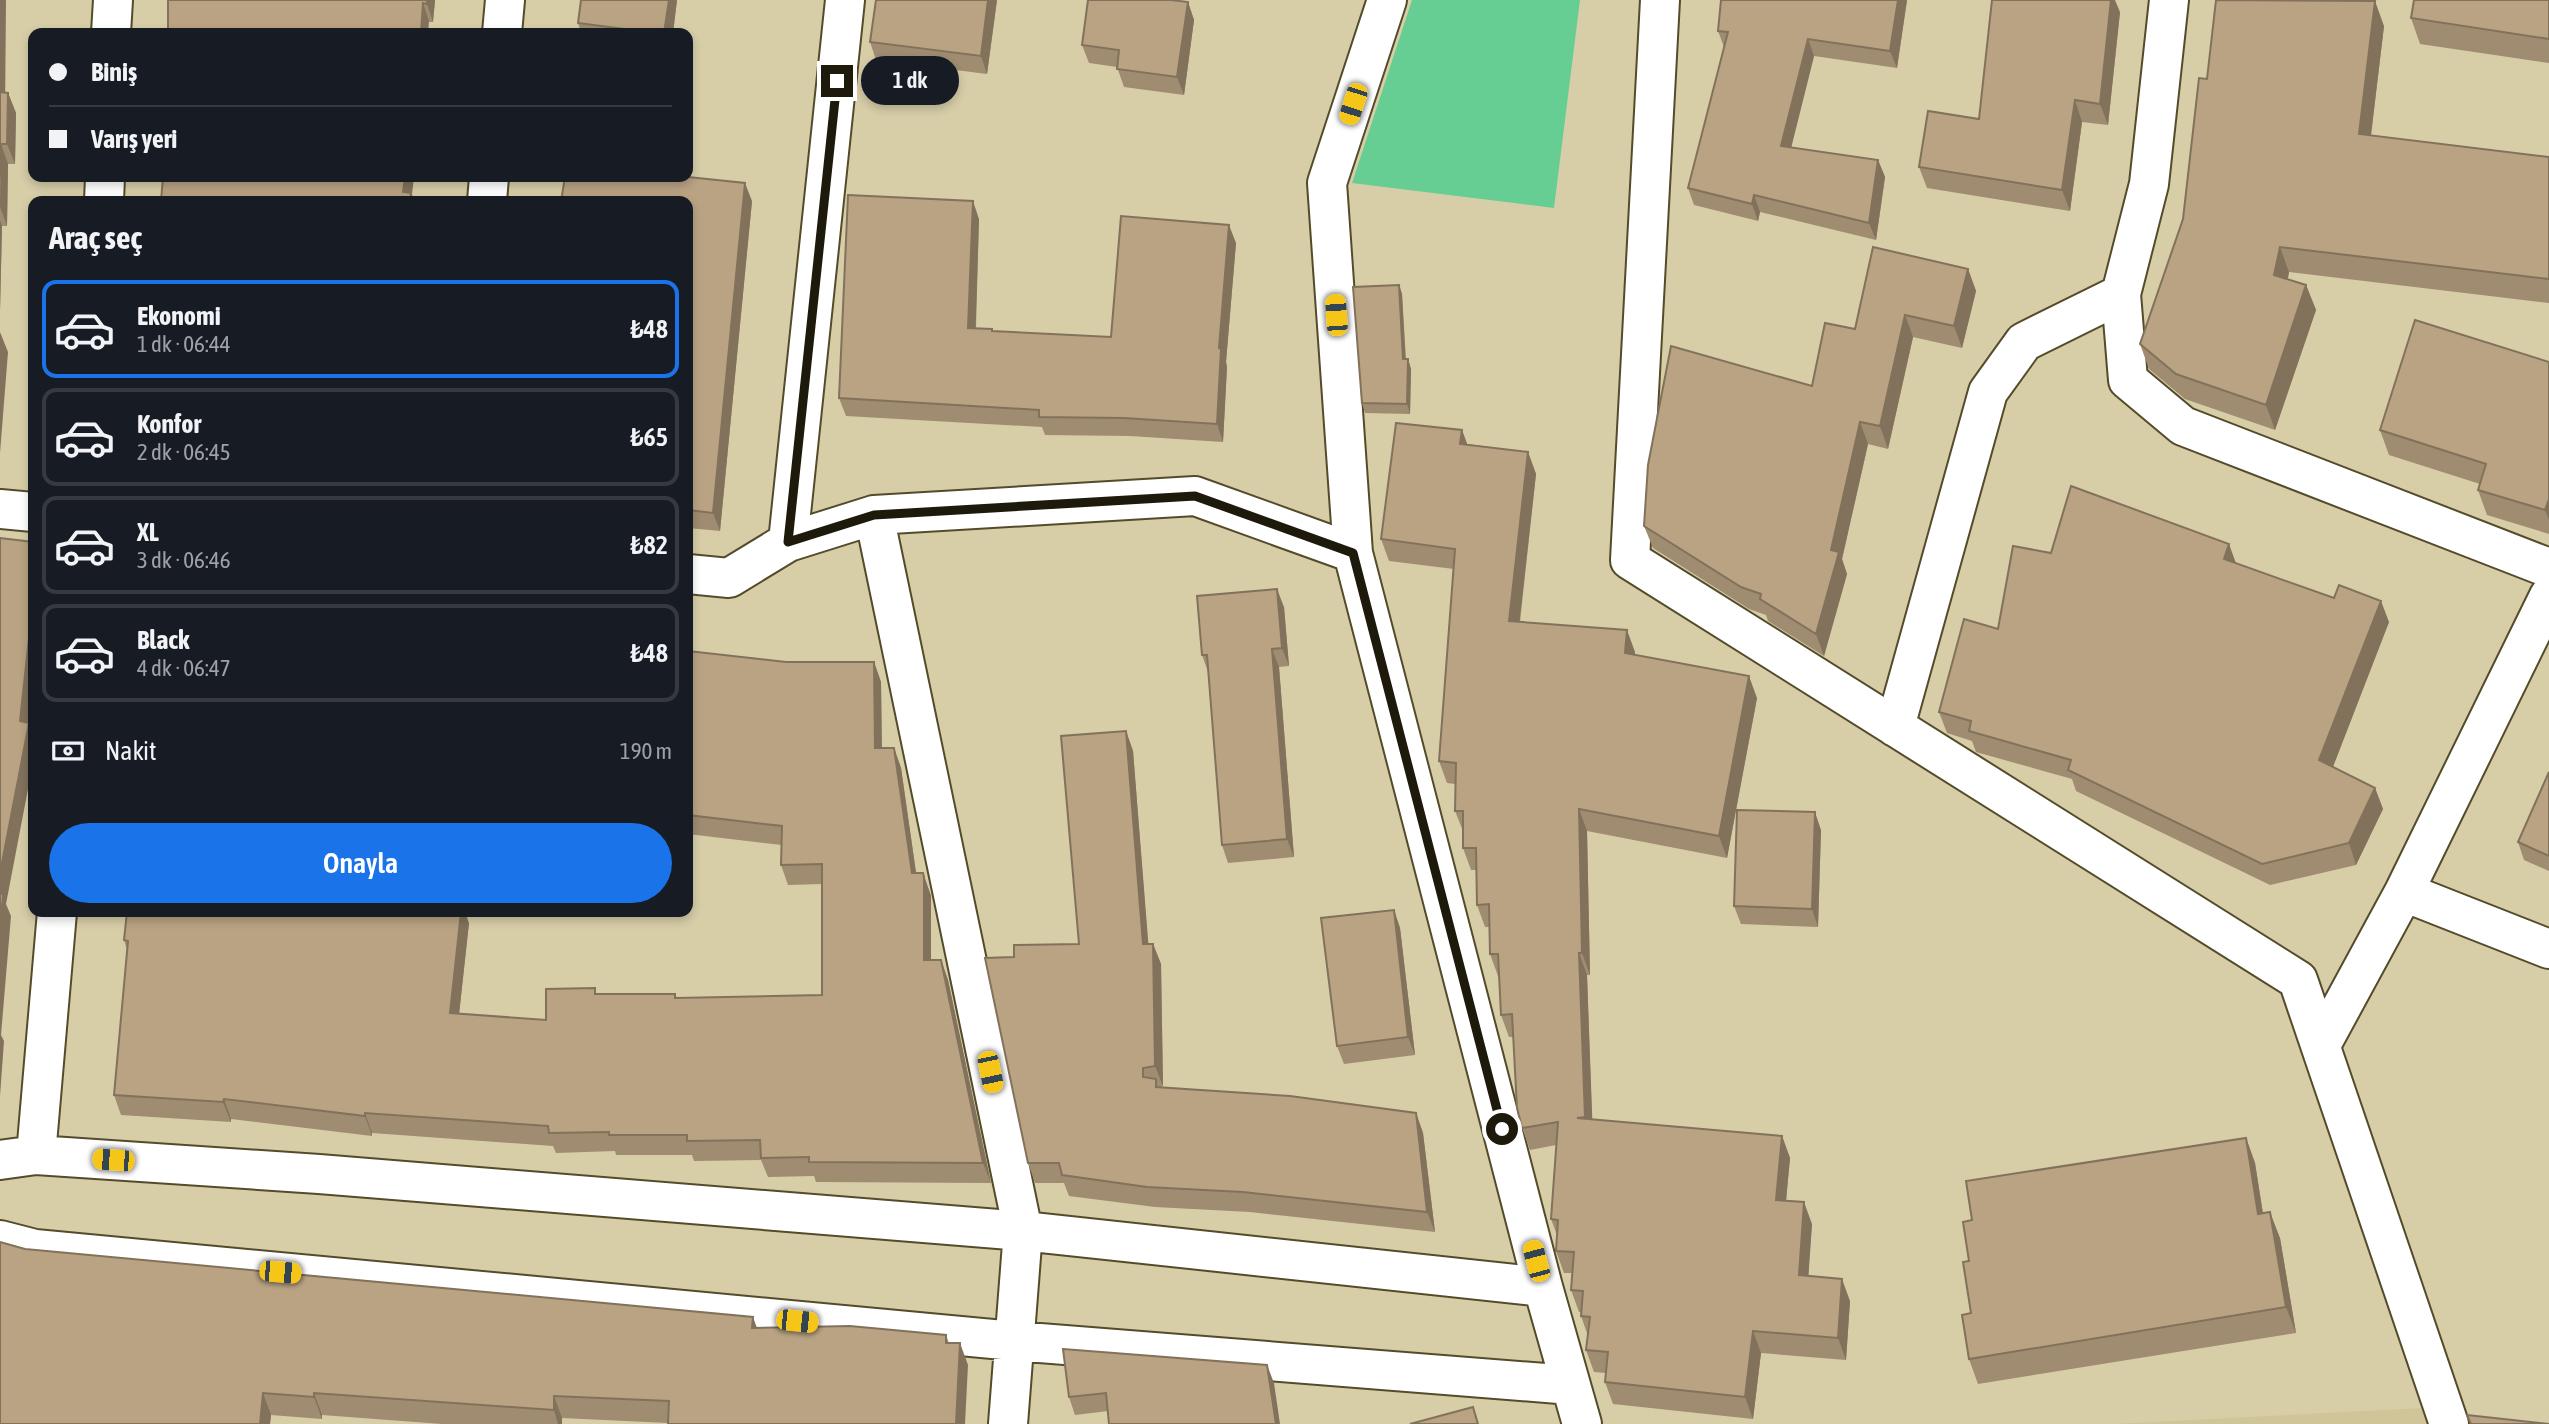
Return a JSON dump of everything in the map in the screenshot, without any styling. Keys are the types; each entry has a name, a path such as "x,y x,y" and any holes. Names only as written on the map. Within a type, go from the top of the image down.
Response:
{"street":[{"path":"111,28 113,0"},
{"path":"502,28 505,0"},
{"path":"788,542 845,0"},
{"path":"1387,0 1327,183 1353,553 1581,1424"},
{"path":"1660,0 1630,560 2298,980 2449,1424"},
{"path":"2169,0 2149,184 2121,294 2128,380 2183,426 2549,568"},
{"path":"1895,727 1988,392 2024,342 2121,294"},
{"path":"693,574 729,578 788,542 874,515 1195,496 1353,553"},
{"path":"0,509 28,512"},
{"path":"874,515 1023,1231 1008,1424"},
{"path":"2321,1045 2404,892 2549,596"},
{"path":"2404,892 2549,949"},
{"path":"56,917 18,1158 319,1174 1023,1231 1543,1287"},
{"path":"0,1240 36,1249 1014,1341 1571,1385"}],"shaded area":[{"path":"2424,1408 2430,1424 2114,1424"}],"green space":[{"path":"1412,0 1580,0 1554,208 1352,183"}],"building":[{"path":"168,0 427,0 427,4 423,3 421,28 168,28"},
{"path":"581,0 669,0 665,28 616,28 578,23"},
{"path":"876,0 988,0 981,56 870,42"},
{"path":"1088,0 1188,2 1177,77 1117,69 1119,50 1082,45"},
{"path":"1721,0 1898,0 1890,51 1808,39 1781,146 1878,160 1869,223 1754,195 1752,204 1688,188 1728,32 1718,31"},
{"path":"1992,0 2111,0 2100,104 2075,100 2062,190 1919,167 1928,111 1979,119"},
{"path":"2216,0 2375,1 2359,134 2549,157 2549,279 2280,247 2274,275 2306,285 2266,405 2176,374 2140,344 2183,219 2199,78 2207,79"},
{"path":"2414,0 2549,0 2549,39 2411,18"},
{"path":"0,92 8,93 7,144 1,144 0,177"},
{"path":"693,178 745,183 713,513 693,511 693,196 562,196 564,182 693,182"},
{"path":"163,182 404,182 403,192 411,193 411,196 161,196"},
{"path":"848,195 973,201 968,328 992,331 1111,337 1121,216 1229,225 1219,348 1217,424 1124,418 1039,417 1039,410 839,398"},
{"path":"1873,247 1968,269 1954,326 1905,315 1880,426 1860,422 1831,550 1839,552 1816,634 1760,599 1761,594 1741,587 1644,526 1648,465 1671,346 1812,386 1825,323 1855,329"},
{"path":"1399,285 1403,359 1408,359 1407,404 1362,403 1353,287"},
{"path":"2415,320 2549,362 2549,499 2545,510 2478,490 2486,464 2380,430"},
{"path":"1396,423 1462,430 1460,444 1528,452 1509,621 1627,630 1625,653 1749,676 1719,836 1579,809 1582,953 1579,953 1585,1117 1577,1118 1782,1136 1776,1200 1804,1202 1799,1275 1842,1279 1838,1338 1753,1331 1745,1397 1605,1382 1608,1352 1586,1350 1590,1317 1581,1316 1583,1291 1571,1290 1574,1252 1556,1251 1558,1220 1551,1219 1558,1122 1522,1128 1517,1108 1512,1014 1501,1015 1498,954 1490,954 1489,904 1477,905 1476,848 1463,848 1463,811 1455,811 1456,763 1439,761 1455,549 1381,539"},
{"path":"2071,486 2229,544 2224,559 2334,598 2339,585 2381,601 2319,760 2375,788 2349,843 2262,864 2068,770 2071,760 1969,731 1971,721 1939,712 1964,619 1998,629 2013,546 2051,553"},
{"path":"0,538 28,541 28,647 20,721 28,723 28,728 0,873"},
{"path":"1277,589 1282,648 1272,649 1287,839 1222,845 1207,655 1202,655 1197,596"},
{"path":"693,652 786,662 874,662 875,748 894,748 912,873 923,873 924,877 924,960 941,960 983,1163 809,1162 809,1157 761,1158 760,1140 687,1141 687,1135 549,1133 548,1126 365,1113 365,1116 224,1099 223,1102 114,1095 128,941 124,940 126,917 460,917 450,1013 546,1020 546,989 595,988 595,994 675,994 675,998 822,995 822,864 781,865 782,826 693,816"},
{"path":"1126,731 1143,944 1153,944 1155,1066 1143,1068 1143,1077 1156,1079 1156,1087 1290,1096 1416,1113 1427,1212 1243,1192 1147,1187 1062,1175 1059,1163 1028,1163 985,958 1014,957 1014,945 1079,944 1061,736"},
{"path":"2549,772 2549,856 2518,842"},
{"path":"1737,810 1815,812 1812,909 1734,906"},
{"path":"0,894 3,894 0,930"},
{"path":"1394,910 1408,1037 1337,1046 1321,918"},
{"path":"2246,1138 2258,1214 2270,1212 2286,1307 1969,1359 1962,1315 1971,1313 1963,1262 1969,1261 1963,1222 1972,1220 1966,1181"},
{"path":"0,1242 25,1249 753,1317 752,1328 850,1326 946,1335 946,1343 960,1343 956,1424 668,1424 669,1401 554,1396 554,1410 314,1393 314,1397 263,1393 260,1424 0,1424"},
{"path":"1063,1349 1267,1365 1276,1424 1109,1424 1106,1393 1069,1397"},
{"path":"1473,1407 1478,1424 1410,1424"},
{"path":"2467,1415 2549,1424 2471,1424"}],"route":[{"path":"837,81 788,542 874,515 1195,496 1353,553 1502,1129"}]}
